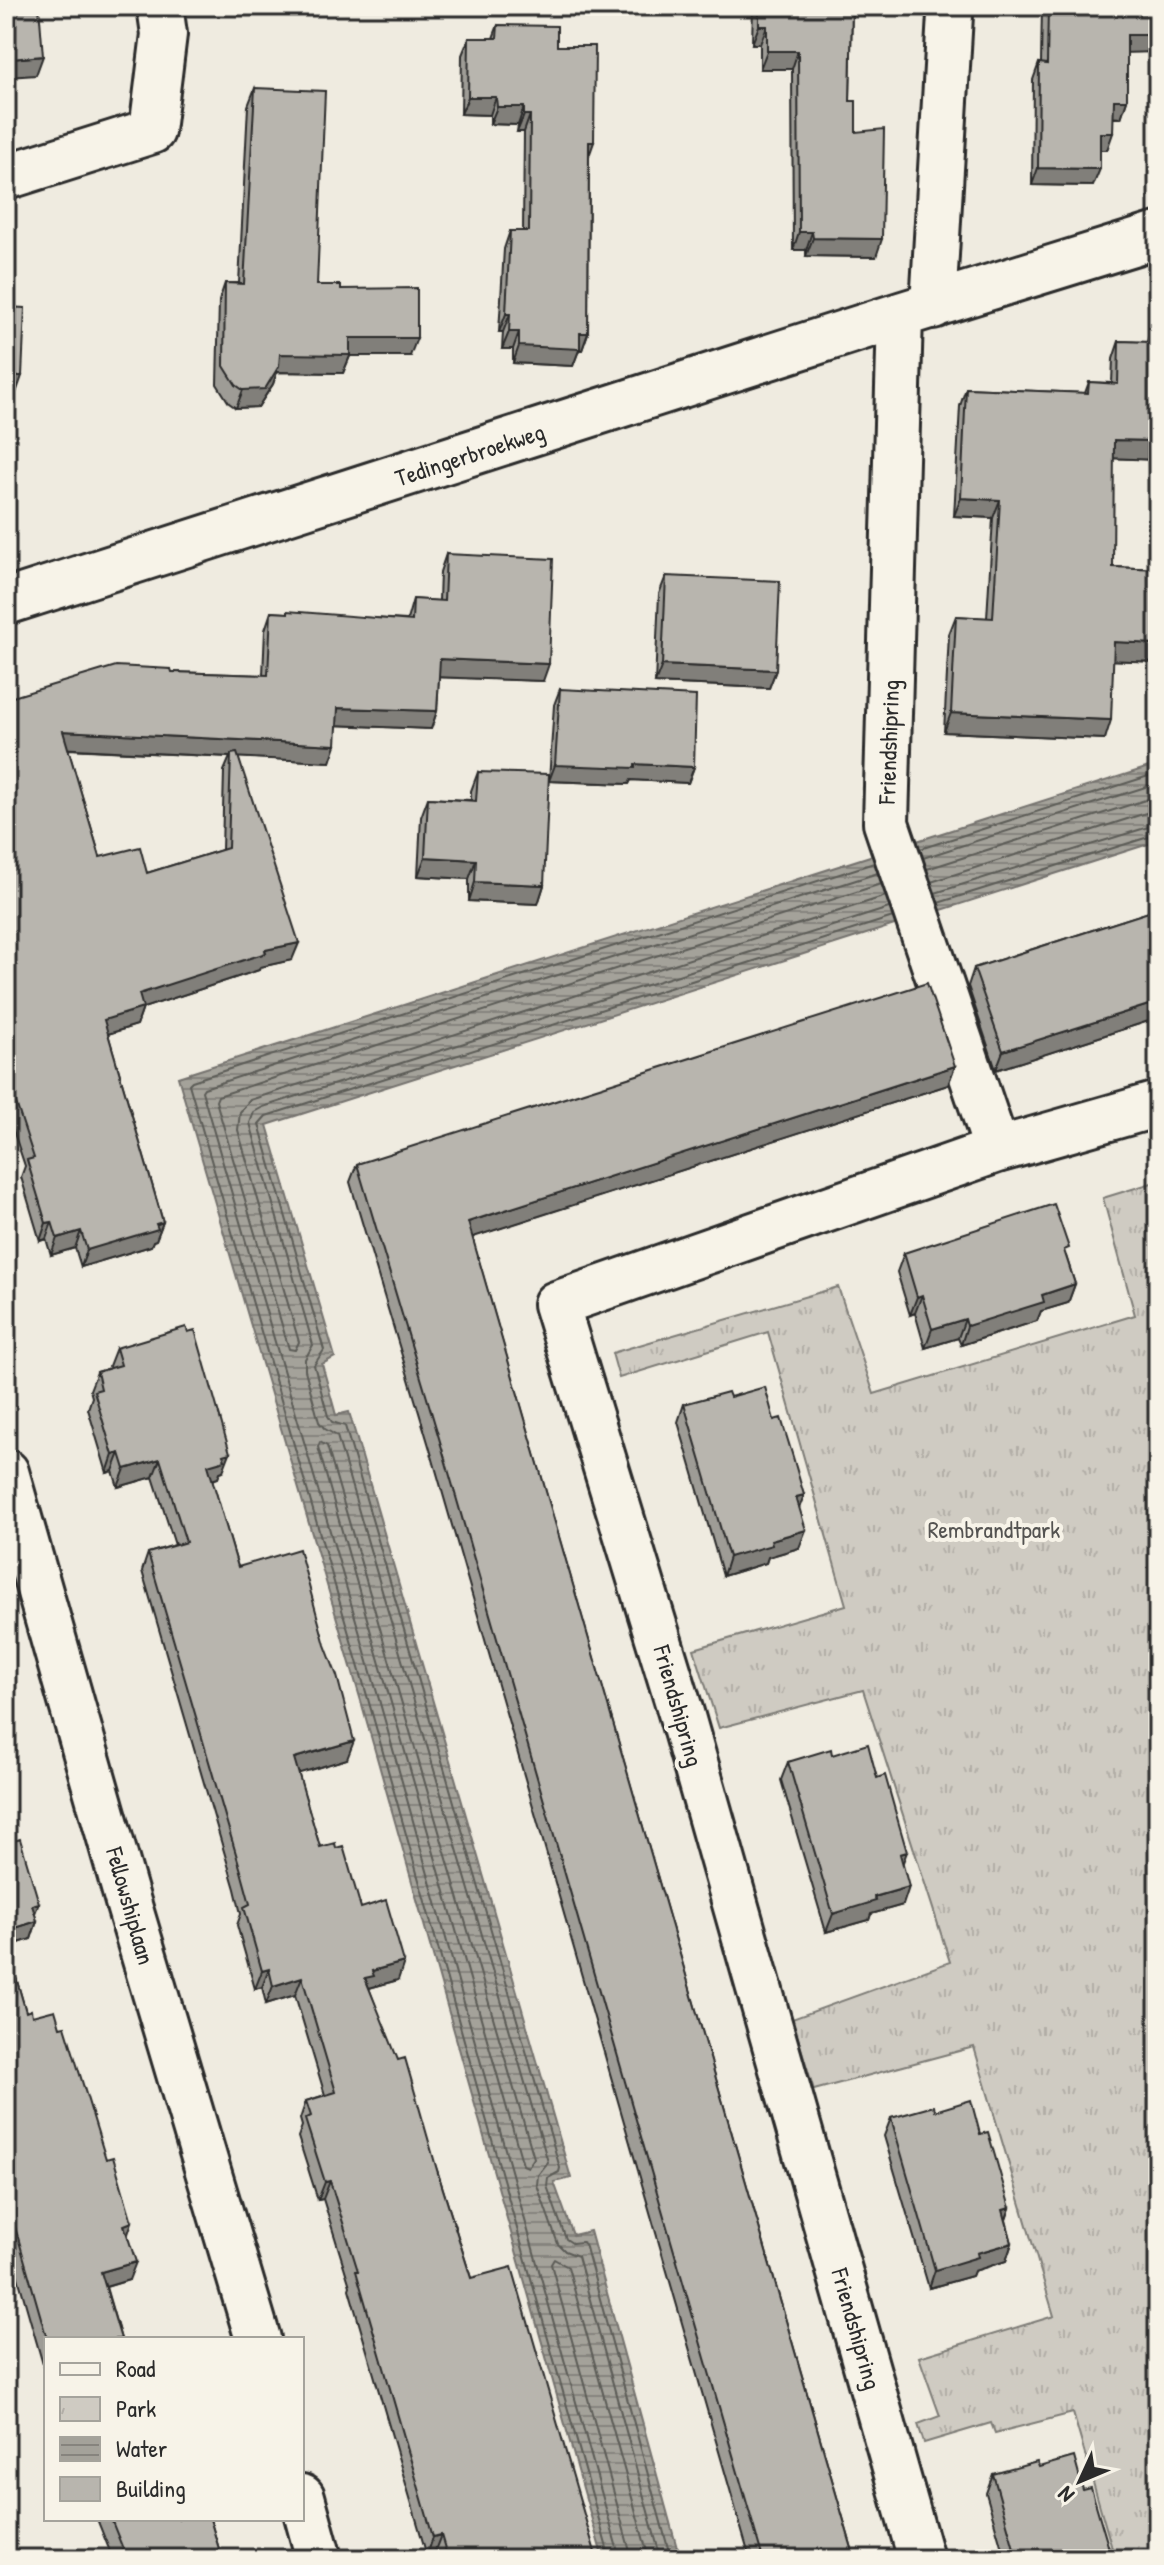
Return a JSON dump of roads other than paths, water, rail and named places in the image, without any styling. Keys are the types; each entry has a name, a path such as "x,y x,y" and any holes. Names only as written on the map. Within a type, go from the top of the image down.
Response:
{"street":[{"path":"6,177 152,131 164,34 160,6"},
{"path":"916,310 950,15"},
{"name":"Tedingerbroekweg","path":"6,602 1158,235"},
{"name":"Friendshipring","path":"916,310 886,823 997,1150"},
{"name":"Friendshipring","path":"921,2559 681,1713 556,1304 997,1150 1158,1104"},
{"name":"Fellowshiplaan","path":"6,1472 132,1917 257,2337"},
{"path":"304,2504 319,2559"}],"water":[{"path":"1158,764 1158,841 267,1125 335,1357 322,1364 336,1415 349,1412 571,2178 554,2182 573,2235 590,2231 680,2559 603,2559 361,1701 178,1077"}],"park label":[{"name":"Rembrandtpark","path":"994,1530"}]}
